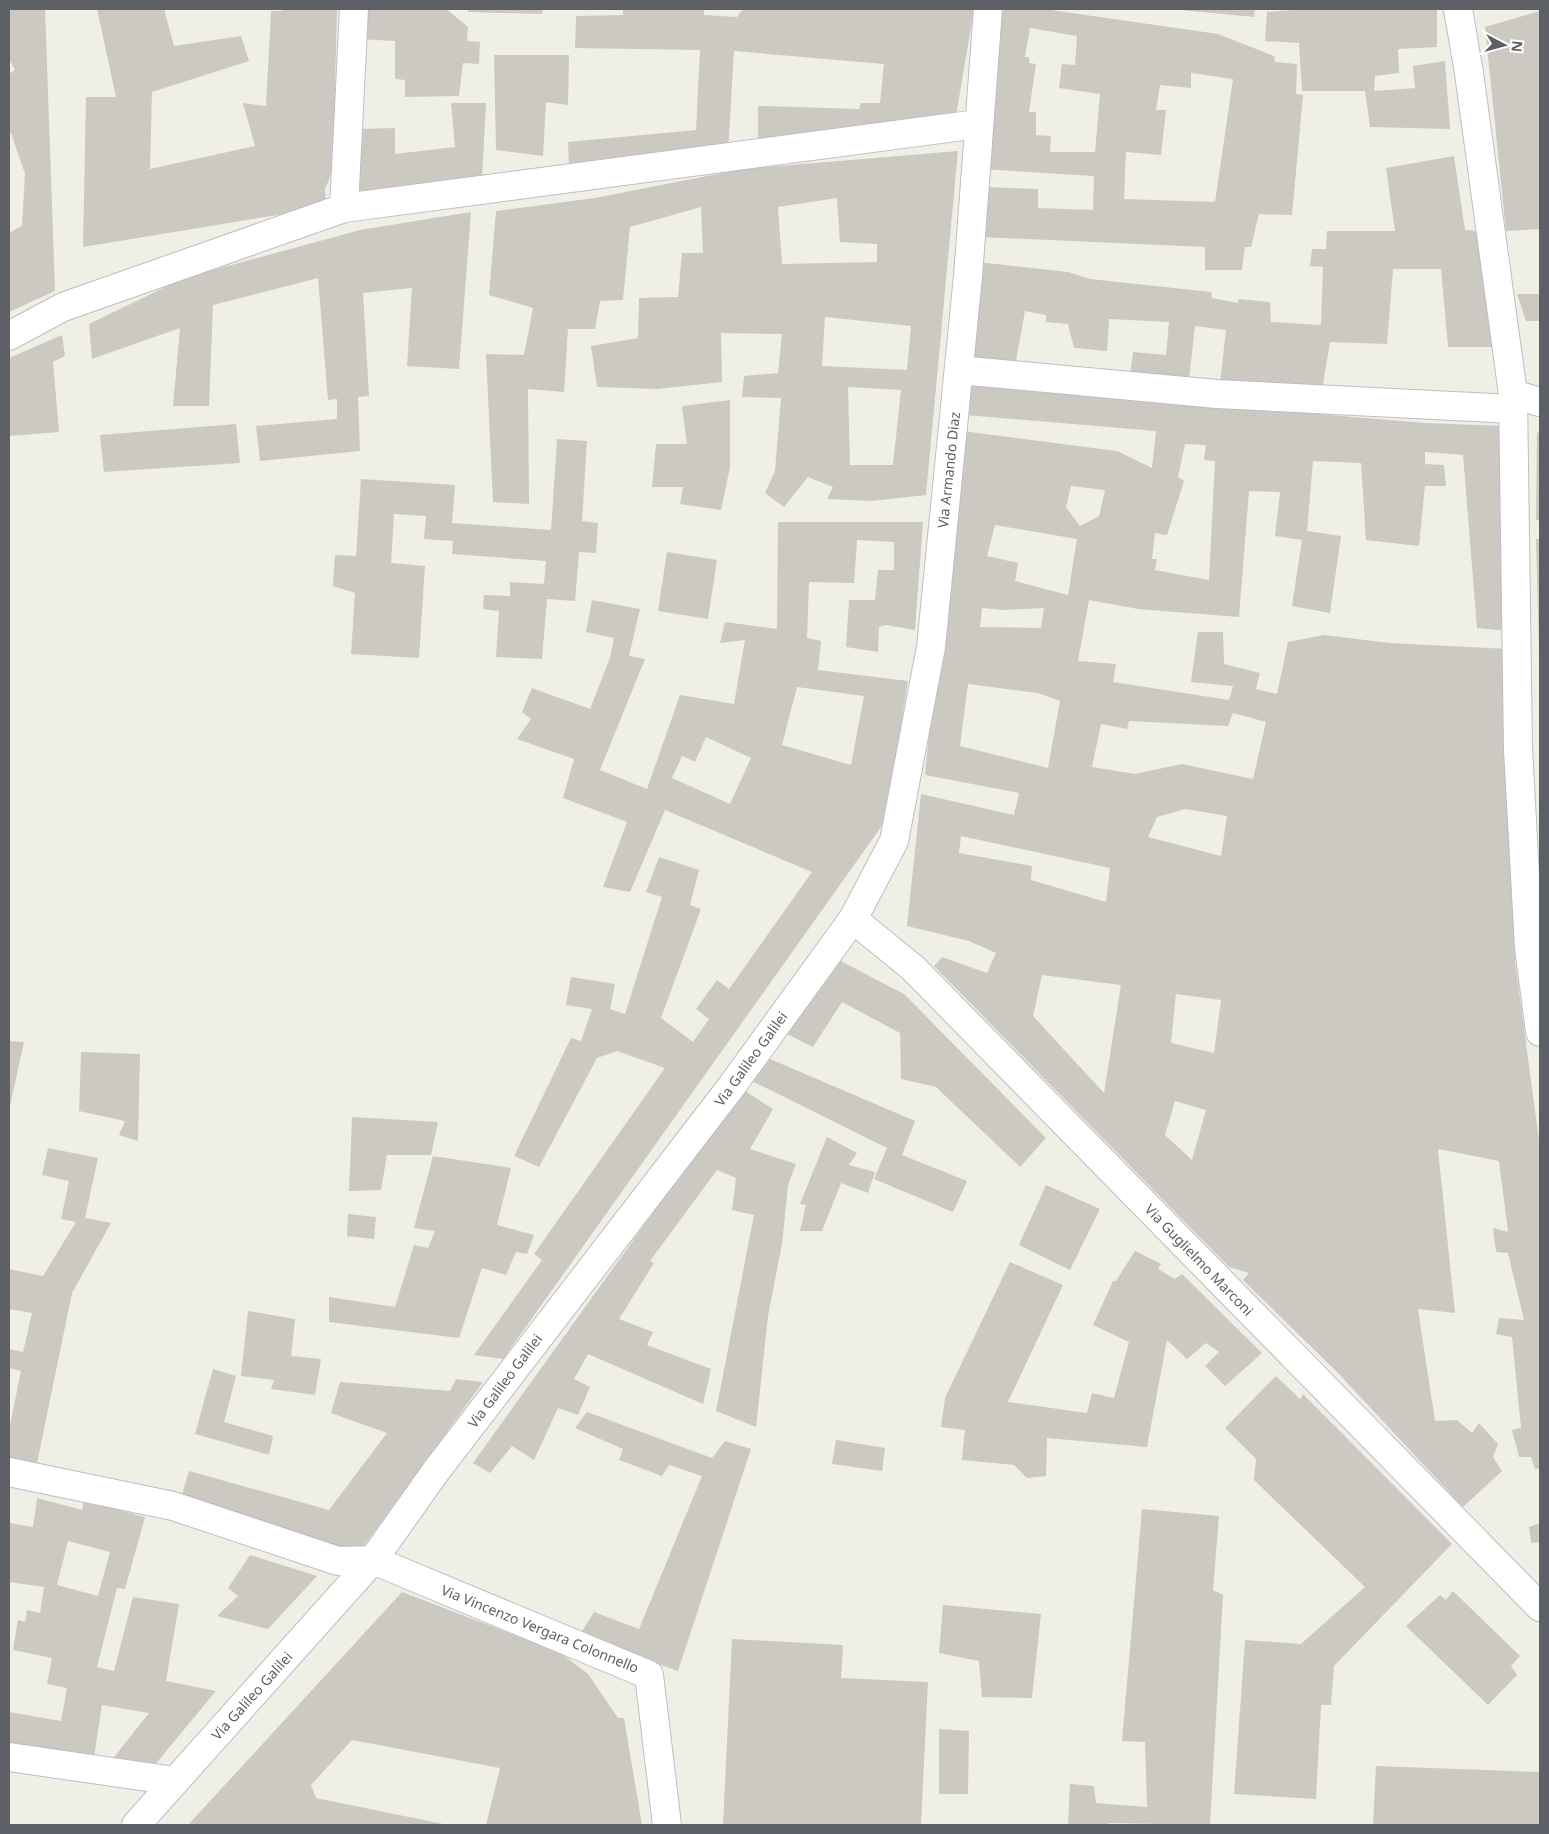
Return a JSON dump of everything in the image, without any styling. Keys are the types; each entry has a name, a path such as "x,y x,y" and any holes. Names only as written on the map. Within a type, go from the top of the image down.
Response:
{"street":[{"path":"344,208 354,9"},
{"name":"Via Armando Diaz","path":"853,918 894,841 931,647 968,276 988,9"},
{"path":"1458,9 1513,402 1518,749 1529,947 1540,1032"},
{"path":"9,336 62,307 344,208 978,124"},
{"path":"958,370 1217,394 1540,402"},
{"name":"Via Galileo Galilei","path":"136,1825 373,1560 436,1471 731,1087 853,918"},
{"name":"Via Guglielmo Marconi","path":"853,918 920,974 1540,1607"},
{"path":"9,1472 173,1506 338,1560 373,1560"},
{"name":"Via Vincenzo Vergara Colonnello","path":"373,1560 649,1674 667,1825"},
{"path":"9,1757 175,1782"}],"building":[{"path":"9,9 45,9 55,291 9,312 9,233 22,226 25,174 11,133 9,134 9,74 15,70 9,59"},
{"path":"97,9 164,9 174,46 241,36 249,61 152,92 150,169 255,146 243,103 266,106 271,11 282,11 282,9 337,9 333,170 325,189 326,207 83,247 86,97 116,97"},
{"path":"360,9 446,9 468,27 467,41 480,42 479,64 463,63 459,96 405,97 405,80 395,79 395,41 358,39"},
{"path":"468,9 543,9 542,14 468,12"},
{"path":"623,9 704,9 704,15 737,17 743,9 974,9 956,116 758,149 758,106 859,109 861,103 880,103 884,64 734,51 728,152 569,172 568,142 696,130 700,50 575,48 576,16 623,15"},
{"path":"1001,9 1044,9 1218,34 1274,56 1275,62 1297,64 1296,94 1303,95 1292,215 1259,214 1251,247 1245,247 1242,270 1205,270 1205,247 980,237 984,187 1038,189 1038,208 1093,210 1094,176 982,169","holes":["1030,28 1077,36 1075,65 1062,64 1059,88 1100,94 1095,152 1050,152 1051,136 1036,135 1036,112 1029,112 1036,64 1029,63 1029,57 1025,57","1191,73 1233,79 1215,202 1124,199 1126,152 1161,155 1166,110 1156,110 1160,85 1191,88"]},
{"path":"1180,9 1255,9 1254,17"},
{"path":"1307,9 1437,9 1437,47 1398,49 1399,73 1375,76 1374,91 1415,88 1413,66 1445,61 1450,129 1370,127 1365,91 1302,91 1299,43 1265,41 1267,12"},
{"path":"1540,11 1540,229 1506,231 1485,27"},
{"path":"494,55 569,55 568,105 546,102 543,156 496,150"},
{"path":"451,103 486,103 482,179 364,196 359,187 360,129 395,128 395,154 455,147"},
{"path":"958,151 926,495 872,501 827,499 833,487 808,477 784,507 765,493 775,471 781,398 742,397 744,376 778,373 782,334 721,333 722,382 657,389 597,387 591,346 638,338 639,298 678,297 682,253 703,253 701,207 630,227 623,300 600,301 595,329 568,329 564,392 528,389 529,504 493,502 486,354 524,355 533,308 489,295 496,211 595,198 743,169","holes":["837,198 840,242 877,244 877,262 782,264 778,207","825,317 911,326 907,370 822,366","848,387 901,390 893,465 850,465"]},
{"path":"1454,156 1465,230 1478,231 1492,347 1448,347 1441,269 1393,269 1387,344 1330,342 1322,390 1220,383 1226,330 1195,326 1189,379 1130,376 1133,352 1166,355 1169,322 1109,319 1107,351 1074,348 1068,324 1046,322 1046,315 1025,311 1015,366 967,361 978,262 1068,272 1090,279 1211,292 1212,298 1238,303 1239,299 1270,302 1271,322 1321,325 1323,267 1310,266 1312,249 1326,249 1327,231 1395,231 1386,168"},
{"path":"471,212 459,369 407,366 412,288 363,293 369,396 358,397 360,451 260,461 256,426 337,419 337,399 328,400 318,278 213,305 209,406 173,406 180,328 92,359 89,324 184,278 360,230"},
{"path":"1517,294 1540,294 1540,321 1526,321"},
{"path":"62,335 65,356 53,362 59,432 9,436 9,358"},
{"path":"968,385 1425,423 1503,426 1508,631 1477,628 1463,455 1425,452 1425,464 1444,465 1446,486 1425,486 1419,546 1366,540 1361,463 1313,461 1307,531 1341,536 1330,613 1292,606 1302,540 1275,536 1280,492 1249,491 1239,617 1138,609 1089,600 1078,661 1116,664 1113,682 1229,700 1233,686 1191,682 1198,632 1223,632 1224,664 1260,673 1256,689 1277,694 1288,642 1324,635 1389,643 1508,649 1515,961 1540,1148 1540,1468 1535,1469 1531,1457 1519,1457 1512,1430 1521,1428 1512,1337 1496,1334 1499,1318 1524,1320 1508,1253 1496,1252 1493,1228 1508,1232 1499,1161 1438,1149 1455,1313 1418,1309 1435,1421 1457,1420 1472,1433 1479,1423 1498,1444 1493,1457 1502,1471 1463,1507 1338,1373 1243,1280 1249,1273 1229,1267 934,966 942,957 987,973 996,953 969,941 907,926 921,794 1014,815 1019,793 925,775 955,430 1117,451 1152,468 1156,431 965,415","holes":["1185,444 1206,445 1204,460 1215,461 1209,580 1155,570 1157,559 1152,559 1155,533 1167,535 1184,481 1178,477","1071,486 1105,490 1099,516 1080,526 1066,507","995,525 1077,539 1068,595 1015,581 1018,563 987,556","982,608 1004,610 1044,608 1041,628 980,627","968,684 1038,693 1060,701 1048,768 960,746","1233,713 1266,722 1253,779 1182,764 1135,774 1092,767 1101,724 1127,729 1129,721 1228,726","1185,809 1227,816 1221,856 1148,837 1157,817","961,836 1110,868 1106,902 1031,880 1032,866 959,853","1042,975 1121,985 1104,1093 1033,1016","1176,994 1221,1000 1214,1053 1171,1043","1175,1101 1206,1110 1192,1160 1165,1135"]},
{"path":"730,400 730,467 721,510 680,504 683,487 652,487 656,444 687,444 682,406"},
{"path":"236,424 240,463 104,472 100,435"},
{"path":"1537,432 1540,434 1540,521 1536,520"},
{"path":"557,439 587,441 582,521 598,523 596,553 579,552 575,601 547,599 542,659 496,657 499,611 483,609 484,595 510,596 510,582 544,584 546,561 452,554 453,541 424,539 426,516 394,514 391,563 425,566 419,658 351,654 355,593 333,586 335,555 356,556 361,479 455,485 452,523 551,530"},
{"path":"778,522 923,522 915,630 886,625 879,627 878,652 846,647 849,600 875,600 878,570 894,570 894,542 857,540 854,583 809,582 807,638 821,641 818,670 908,681 886,820 503,1359 474,1355 542,1260 534,1254 665,1068 617,1051 597,1058 539,1167 514,1156 571,1038 581,1041 592,1009 566,1005 571,977 615,984 610,1009 625,1014 662,897 646,892 659,857 699,870 690,905 701,909 661,1018 693,1042 709,1019 696,1009 717,980 729,989 812,872 665,810 630,892 603,887 627,822 563,798 574,759 517,739 531,719 522,712 532,688 590,709 610,658 614,638 586,632 592,600 640,609 629,656 645,659 600,770 647,789 680,695 734,704 745,640 720,643 725,622 777,629","holes":["797,687 864,696 851,765 782,745","706,737 751,758 730,804 672,778 682,756 695,762"]},
{"path":"1536,539 1540,539 1540,650 1539,650"},
{"path":"667,552 717,560 708,619 658,611"},
{"path":"831,956 904,994 1046,1138 1020,1167 936,1087 901,1079 900,1033 842,1002 813,1047 779,1030"},
{"path":"9,1041 24,1042 10,1106 9,1106"},
{"path":"81,1052 140,1054 138,1141 119,1135 125,1121 79,1111"},
{"path":"763,1056 915,1121 902,1155 967,1181 953,1212 874,1179 887,1148 748,1079"},
{"path":"742,1089 773,1109 750,1149 796,1164 788,1185 782,1244 768,1316 756,1427 716,1411 754,1215 732,1210 736,1178 717,1170 650,1261 654,1263 619,1319 653,1332 647,1345 711,1369 703,1404 588,1354 574,1379 590,1387 578,1415 558,1408 534,1460 512,1446 490,1473 473,1463"},
{"path":"352,1117 438,1122 431,1155 387,1155 381,1190 349,1191"},
{"path":"827,1137 857,1153 849,1165 875,1172 868,1193 841,1183 822,1231 800,1231 806,1205 800,1204"},
{"path":"48,1148 98,1158 85,1218 111,1223 72,1293 36,1468 9,1462 9,1425 21,1371 9,1368 9,1349 23,1352 32,1313 9,1309 9,1269 43,1276 76,1222 61,1219 69,1181 42,1175"},
{"path":"433,1156 511,1168 497,1225 534,1235 527,1254 516,1252 506,1275 482,1268 459,1338 329,1322 329,1297 395,1307 414,1245 428,1248 435,1231 414,1228"},
{"path":"1046,1185 1100,1209 1070,1270 1019,1245"},
{"path":"348,1214 376,1217 374,1239 347,1236"},
{"path":"1135,1251 1161,1264 1158,1269 1175,1279 1182,1274 1262,1353 1225,1386 1205,1366 1219,1352 1206,1343 1187,1359 1167,1340 1147,1447 1047,1438 1046,1476 1027,1478 1014,1465 962,1460 965,1430 941,1427 945,1398 1010,1262 1063,1285 1008,1402 1087,1413 1092,1393 1114,1398 1129,1342 1093,1325 1113,1281 1116,1281"},
{"path":"248,1311 295,1319 291,1356 321,1359 315,1395 271,1389 274,1380 241,1376"},
{"path":"213,1369 236,1376 224,1422 273,1436 269,1455 195,1434"},
{"path":"1276,1376 1300,1399 1303,1394 1452,1544 1334,1666 1331,1705 1321,1705 1316,1799 1234,1794 1245,1640 1301,1644 1365,1587 1254,1480 1256,1459 1225,1428"},
{"path":"456,1379 483,1382 358,1554 181,1498 189,1471 329,1510 387,1433 331,1413 340,1382 450,1391"},
{"path":"587,1412 712,1458 725,1441 751,1449 678,1671 579,1636 594,1612 639,1629 702,1476 669,1465 662,1476 619,1460 623,1449 575,1428"},
{"path":"836,1440 885,1448 882,1471 832,1464"},
{"path":"37,1498 82,1510 84,1501 145,1517 125,1589 117,1588 97,1667 114,1671 133,1597 179,1604 166,1681 216,1691 148,1773 107,1766 149,1713 102,1705 93,1764 9,1751 9,1712 61,1721 67,1688 47,1684 52,1658 13,1650 18,1620 25,1622 27,1610 40,1613 44,1587 9,1582 10,1523 33,1527","holes":["68,1541 110,1552 98,1596 57,1585"]},
{"path":"1142,1509 1219,1516 1213,1590 1223,1595 1210,1825 1109,1823 1109,1825 1068,1825 1070,1784 1094,1786 1096,1803 1147,1807 1145,1742 1122,1741"},
{"path":"1540,1523 1540,1542 1531,1543 1529,1527"},
{"path":"250,1555 317,1576 268,1629 217,1616 238,1596 228,1588"},
{"path":"1453,1591 1520,1656 1511,1666 1517,1675 1488,1705 1406,1626 1440,1595 1446,1600"},
{"path":"402,1592 559,1652 588,1674 618,1718 624,1718 642,1825 486,1825 500,1768 352,1740 311,1785 316,1798 448,1825 188,1825"},
{"path":"943,1605 1041,1614 1032,1698 982,1697 979,1661 939,1653"},
{"path":"732,1639 843,1645 841,1678 928,1682 921,1825 723,1825"},
{"path":"939,1729 969,1731 968,1794 939,1794"},
{"path":"1376,1766 1540,1772 1540,1825 1373,1825"}]}
